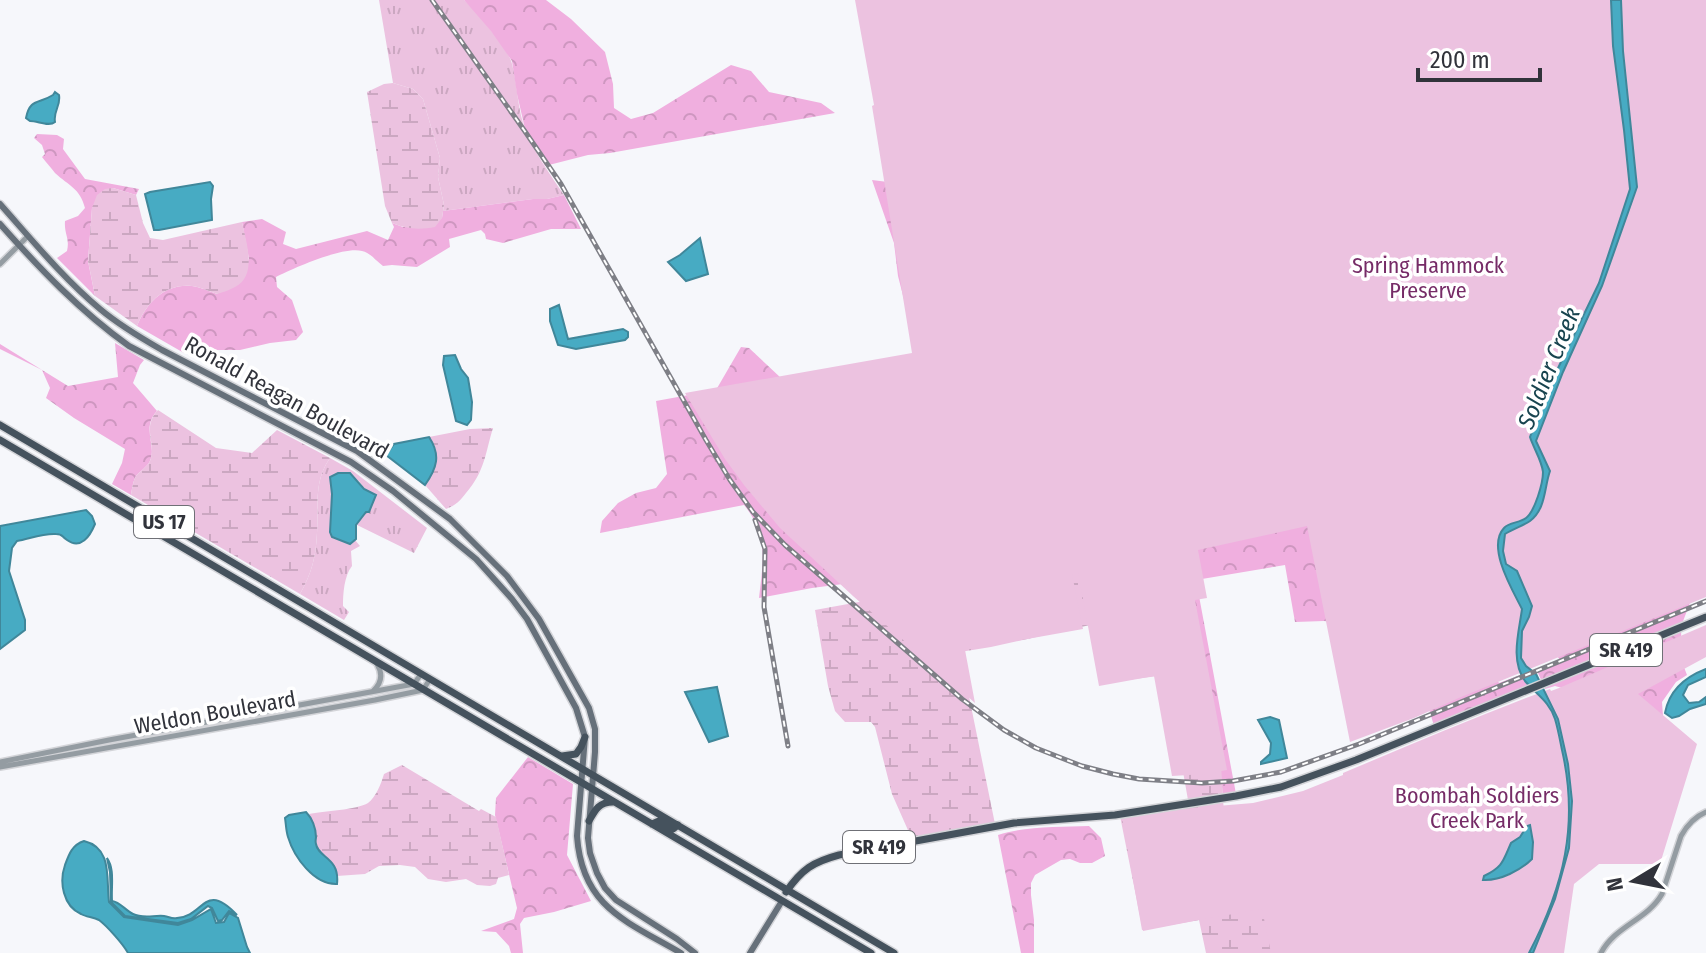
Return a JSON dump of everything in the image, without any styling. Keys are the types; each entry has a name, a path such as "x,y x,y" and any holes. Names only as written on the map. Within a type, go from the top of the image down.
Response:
{"main road":[{"name":"Ronald Reagan Boulevard","path":"0,204 72,283 131,332 357,451 450,519 484,551 539,619 589,708 595,729 588,838 597,873 605,888 622,904 695,953"},
{"name":"Ronald Reagan Boulevard","path":"0,224 73,302 129,346 351,462 393,491 476,559 512,599 537,636 576,708 585,737 577,836 582,868 591,888 604,905 681,953"},
{"name":"US 17","path":"0,425 894,953"},
{"path":"0,437 22,447 32,445"},
{"name":"US 17","path":"0,437 35,461 871,953"},
{"path":"35,461 42,456 73,469"},
{"path":"166,538 170,537 196,550 205,546"},
{"path":"212,565 221,561 236,570 248,572"},
{"path":"293,612 304,610 333,626 344,628"},
{"name":"SR 419","path":"782,901 804,870 814,863 839,855 1014,823 1115,815 1281,787 1356,760 1706,617"},
{"path":"537,636 552,659 563,660"},
{"path":"558,755 576,754 585,737"},
{"path":"589,821 597,807 615,802"},
{"path":"652,824 659,821 673,829 678,825"},
{"path":"750,953 782,901"},
{"path":"640,929 667,941 675,938"}],"street":[{"path":"0,264 28,236"},
{"path":"373,691 381,680 374,661"},
{"path":"414,684 421,674"},
{"path":"423,690 430,679"},
{"name":"Weldon Boulevard","path":"0,765 109,740 414,684"},
{"name":"Weldon Boulevard","path":"0,765 423,690"},
{"path":"336,699 338,707"},
{"path":"1601,953 1620,930 1657,903 1681,836 1693,819 1706,812"}],"green space":[{"path":"379,0 464,0 470,6 509,57 526,131 538,156 564,195 443,211 438,177 440,158 423,99 413,89 393,83"},
{"path":"464,0 546,0 605,52 613,84 614,108 631,119 653,113 731,65 751,71 769,92 821,103 835,113 588,155 545,166 525,129 512,61"},
{"name":"Spring Hammock Preserve","path":"855,0 1706,0 1706,597 1350,742 1307,526 1198,550 1207,598 1195,600 1227,770 1172,776 1154,676 1099,686 1078,572 1072,574 1083,629 965,650 975,703 780,528 725,459 685,393 912,353"},
{"path":"393,83 413,89 423,99 440,158 438,177 444,205 442,218 435,227 402,227 392,223 385,206 367,92"},
{"path":"37,134 57,135 64,139 63,149 85,179 139,189 136,195 113,188 92,208 88,261 95,296 57,258 67,251 65,221 78,216 85,208 77,192 42,157 45,154 42,145 34,138"},
{"path":"932,164 912,357 912,331 898,276 894,243 872,180 896,183"},
{"path":"113,188 136,195 150,238 163,240 242,222 249,258 242,282 217,294 192,286 165,291 151,302 137,326 95,296 88,261 92,208 97,195"},
{"path":"564,195 581,229 551,229 503,243 486,239 481,230 449,239 450,247 417,267 383,266 371,255 354,250 319,259 276,277 277,287 292,300 303,332 296,340 240,350 184,353 137,326 151,302 165,291 192,286 217,294 249,259 242,222 262,219 286,232 283,244 296,249 367,231 388,240 394,227 392,223 403,227 442,218 443,211"},
{"path":"115,343 144,360 133,383 157,411 150,424 152,455 136,476 131,495 112,484 125,449 46,398 50,388 42,370 0,349 0,344 68,386 118,377"},
{"path":"741,347 749,348 781,378 912,357 889,578 759,598 763,561 761,538 744,505 600,533 602,521 618,503 636,493 656,488 667,474 656,401 716,390"},
{"path":"158,410 216,448 252,453 277,430 330,458 319,485 314,557 300,594 131,495 136,476 150,461 150,429"},
{"path":"493,428 477,477 460,501 446,509 425,485 436,462 429,437"},
{"path":"330,458 353,471 427,528 414,553 357,525 370,511 376,495 364,489 359,481 330,477 330,532 333,537 350,544 355,540 360,546 351,551 352,566 343,601 349,612 344,620 300,594 314,557 319,485"},
{"path":"1391,503 1499,683 1520,675 1529,687 1434,726 1419,675 1351,624 1295,622 1285,565 1196,580 1236,794 1223,796 1221,778 1145,550"},
{"path":"1145,550 1220,750 1223,796 1188,800 1166,675 1103,683 1090,625 960,652 995,824 911,837 892,794 875,727 871,722 845,722 835,711 815,610"},
{"path":"1691,600 1682,624 1542,682 1534,670 1560,660 1536,628"},
{"name":"Boombah Soldiers Creek Park","path":"1706,625 1706,657 1638,694 1697,744 1660,864 1599,864 1574,884 1564,953 1271,953 1262,909 1142,930 1122,818 1169,810 1253,803 1303,791"},
{"path":"1681,629 1682,662 1687,675 1676,682 1662,702 1663,716 1555,686 1545,689 1544,686"},
{"path":"528,757 573,784 567,855 591,901 524,918 520,924 523,953 511,953 509,946 496,932 481,931 514,919 517,908 495,815 496,798"},
{"path":"402,765 479,811 481,809 496,817 509,875 498,878 496,884 490,886 477,885 466,879 446,882 428,879 415,867 400,865 379,866 365,874 337,876 333,865 317,848 309,814 368,803 376,794 384,774"},
{"path":"1223,800 1226,833 1309,953 1206,953 1199,920 1143,931 1120,816"},
{"path":"1089,826 1101,838 1105,856 1092,863 1061,860 1035,875 1031,883 1034,953 1021,953 998,835 1031,828"}],"water":[{"path":"1611,0 1621,0 1637,187 1602,286 1536,441 1550,471 1542,504 1530,521 1505,534 1503,551 1506,564 1517,571 1532,606 1522,631 1521,658 1536,674 1558,719 1572,801 1569,848 1555,899 1533,953 1529,953 1551,903 1565,854 1569,804 1567,777 1553,713 1520,673 1517,646 1522,609 1503,569 1498,546 1504,528 1526,518 1538,496 1543,472 1530,437 1548,389 1599,283 1630,189 1613,46"},
{"path":"55,92 59,99 55,122 47,124 26,118 33,104"},
{"path":"210,182 213,186 212,220 154,230 145,194"},
{"path":"700,238 708,274 686,281 668,262"},
{"path":"559,305 568,339 623,329 628,332 628,337 576,349 558,345 550,321 550,309"},
{"path":"455,355 468,378 472,402 471,420 467,425 456,421 443,365 444,356"},
{"path":"429,437 436,461 425,485 386,455 394,444"},
{"path":"350,473 364,489 376,495 369,512 356,525 356,539 350,544 332,537 330,532 330,477"},
{"path":"86,510 95,524 88,537 81,542 72,543 61,535 51,534 17,541 12,548 9,571 25,620 25,630 0,649 0,526"},
{"path":"1706,669 1706,677 1688,685 1683,695 1689,703 1706,697 1706,704 1672,718 1665,713 1670,698 1679,686"},
{"path":"717,687 728,736 709,742 685,692"},
{"path":"1270,717 1279,720 1287,758 1261,764 1270,754 1271,743 1258,720"},
{"path":"306,812 314,827 318,849 335,868 337,884 313,875 291,845 285,818"},
{"path":"1530,825 1532,859 1510,874 1483,880 1499,866 1511,843"},
{"path":"84,841 100,850 104,857 109,902 124,917 178,925 211,909 216,923 224,922 229,913 238,918 250,953 128,953 99,920 75,910 66,899 62,879 65,865 74,847"},
{"path":"107,858 112,872 112,901 133,914 177,918 186,916 211,900 226,905 237,915 229,911 218,921 208,906 191,919 178,923 125,916 111,902"}],"railway":[{"path":"432,0 561,184 706,440 753,512 785,545 962,699 1004,730 1036,748 1082,766 1139,779 1202,783 1281,772 1359,744 1706,601"},
{"path":"755,520 765,549 764,607 788,746"}],"water label":[{"name":"Soldier Creek","path":"1549,368"}]}
